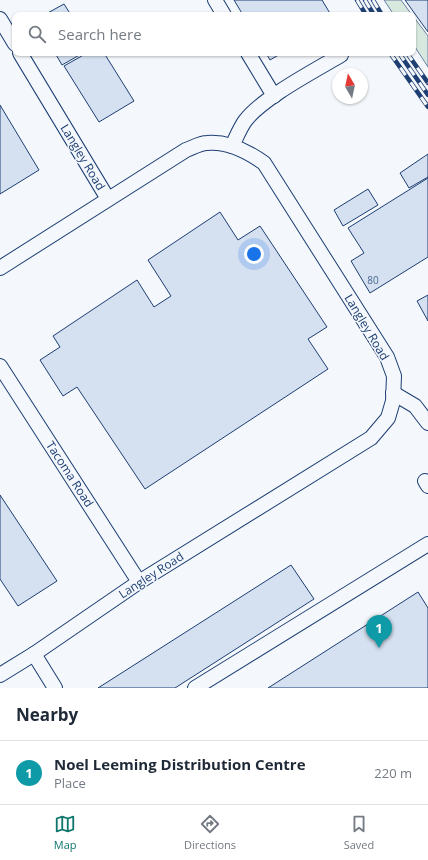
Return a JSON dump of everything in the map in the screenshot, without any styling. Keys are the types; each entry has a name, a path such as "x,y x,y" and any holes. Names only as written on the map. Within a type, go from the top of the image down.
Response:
{"street":[{"path":"215,0 222,12"},
{"path":"0,19 12,39"},
{"name":"Langley Road","path":"0,675 34,654 139,582 371,438 388,418 393,393 394,376 387,357 264,163 248,152 232,146 206,143 186,150 108,199 22,56"},
{"path":"250,56 274,96"},
{"path":"232,146 244,122 252,114 274,96 338,56"},
{"path":"0,268 108,199"},
{"name":"Tacoma Road","path":"0,366 139,582"},
{"path":"393,393 415,406 428,423"},
{"path":"195,688 428,544"},
{"path":"34,654 55,688"}],"shaded area":[{"path":"384,0 401,0 410,12 392,12"},
{"path":"416,20 428,36 428,67 416,49"}],"building":[{"path":"234,0 322,0 329,12 241,12"},
{"path":"405,0 428,0 428,32 416,15 416,12 414,12"},
{"path":"64,4 69,12 49,12"},
{"path":"57,56 78,56 62,65"},
{"path":"82,56 106,56 134,101 99,122 64,66"},
{"path":"268,56 277,56 270,60"},
{"path":"0,105 39,170 0,194"},
{"path":"428,154 428,177 409,188 400,173"},
{"path":"428,178 428,257 370,293 351,261 364,253 348,228"},
{"path":"368,189 378,205 343,226 334,210"},
{"path":"220,212 238,240 260,226 327,327 308,339 328,369 145,489 77,387 63,396 40,360 60,347 53,336 137,280 154,307 171,296 148,260"},
{"path":"428,295 428,321 417,301"},
{"path":"0,495 57,581 18,606 0,579"},
{"path":"291,565 314,599 175,688 98,688"},
{"path":"418,592 428,608 428,688 268,688"}],"railway":[{"path":"357,0 364,12"},
{"path":"365,0 372,12"},
{"path":"373,0 380,12"},
{"path":"392,56 428,107"},
{"path":"401,56 428,95"},
{"path":"409,56 428,83"}],"place":[{"name":"Noel Leeming Distribution Centre","path":"379,648"}]}
